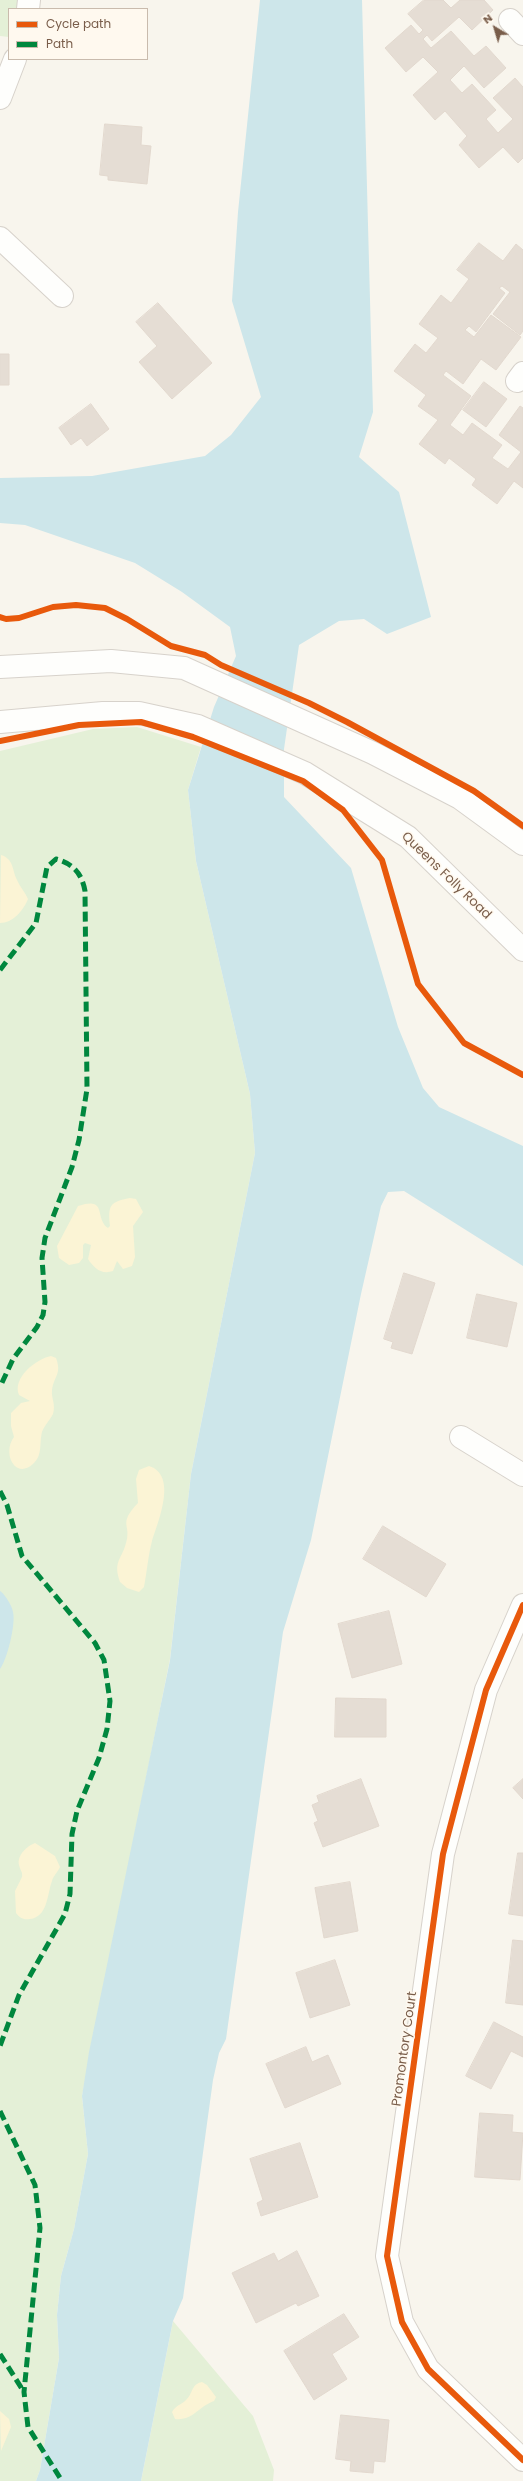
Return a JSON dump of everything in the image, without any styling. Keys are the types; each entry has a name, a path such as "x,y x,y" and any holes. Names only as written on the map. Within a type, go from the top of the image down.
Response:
{"street":[{"path":"0,98 15,60"},
{"path":"0,238 62,296"},
{"path":"0,668 111,661 142,662 184,668 212,679 373,753 460,798 523,844"},
{"name":"Queens Folly Road","path":"0,722 103,714 139,713 198,726 305,773 408,837 515,930 523,950"},
{"path":"461,1437 523,1475"},
{"name":"Promontory Court","path":"523,1605 486,1690 442,1854 387,2256 402,2322 428,2369 523,2460"}],"green space":[{"path":"0,0 19,0 17,8 8,8 8,37 0,36"},
{"path":"137,727 201,747 188,790 196,861 250,1094 255,1153 191,1474 170,1659 82,2096 88,2154 74,2229 61,2276 57,2315 59,2358 40,2470 36,2481 0,2481 0,751 93,729"},
{"path":"173,2321 253,2416 274,2470 273,2481 141,2481"}],"sand":[{"path":"1,855 8,859 12,865 17,880 28,899 17,916 9,921 0,923"},
{"path":"130,1198 136,1199 143,1212 133,1226 135,1257 132,1266 123,1269 117,1261 113,1271 105,1272 98,1270 88,1259 91,1245 85,1243 83,1245 83,1258 79,1263 69,1265 59,1258 57,1246 78,1206 93,1204 97,1206 104,1224 108,1228 110,1226 109,1214 111,1206 118,1201"},
{"path":"51,1356 56,1358 58,1363 58,1371 52,1390 54,1407 53,1414 42,1432 39,1453 36,1461 27,1468 21,1469 16,1467 12,1462 9,1450 14,1437 11,1426 11,1413 21,1403 30,1401 19,1395 19,1382 22,1376 32,1365"},
{"path":"149,1466 158,1471 163,1479 164,1500 152,1541 144,1587 139,1592 127,1588 120,1582 117,1570 118,1561 126,1543 126,1524 128,1516 138,1503 136,1479 139,1470"},
{"path":"35,1843 55,1856 60,1867 53,1879 44,1910 36,1917 24,1919 16,1913 15,1891 22,1877 19,1861 21,1854 29,1846"},
{"path":"202,2382 207,2385 216,2397 214,2401 187,2418 175,2419 172,2412 177,2406 188,2398 198,2383"},
{"path":"0,2411 9,2419 11,2427 1,2451"}],"water":[{"path":"260,0 362,0 373,412 359,457 399,492 431,617 387,634 364,619 339,621 299,645 284,749 284,797 351,868 398,1027 423,1088 439,1107 523,1146 523,1266 404,1191 388,1192 381,1206 361,1294 311,1540 283,1632 226,2039 219,2053 213,2080 183,2298 173,2321 141,2481 36,2481 40,2470 59,2358 57,2315 61,2276 74,2229 88,2154 82,2096 89,2052 170,1660 191,1474 255,1153 250,1094 196,861 188,790 214,707 236,656 230,627 182,592 135,563 25,525 0,523 0,478 92,476 205,456 231,435 261,397 232,301 238,212"},
{"path":"0,1591 10,1604 14,1618 10,1642 0,1669"}],"building":[{"path":"424,0 443,0 451,8 460,0 484,0 493,10 472,30 459,17 432,41 427,35 423,39 431,48 451,31 474,56 486,46 506,68 484,88 464,66 450,80 462,93 472,84 496,110 486,119 498,133 513,119 493,98 515,78 523,87 523,158 518,163 503,147 479,168 459,145 467,136 445,111 435,120 413,95 438,72 423,57 406,72 385,48 411,25 419,34 423,30 408,14"},
{"path":"105,124 142,127 141,145 151,146 147,184 108,180 108,176 100,175"},
{"path":"479,243 503,261 516,244 523,250 523,331 520,335 493,314 510,292 502,286 499,288 505,293 476,332 469,326 465,330 474,337 491,315 521,337 496,370 481,359 463,384 446,371 443,375 471,396 450,425 463,435 472,423 502,445 492,458 508,469 521,452 499,435 520,406 523,408 523,488 514,481 497,504 472,485 476,479 449,458 445,464 419,444 438,420 418,406 426,395 394,371 415,344 426,353 438,338 419,324 441,295 451,303 469,279 457,270"},
{"path":"158,303 212,363 172,399 139,362 157,346 136,322"},
{"path":"0,354 9,354 9,385 0,385"},
{"path":"484,382 507,399 486,427 463,410"},
{"path":"91,404 109,429 87,446 81,438 71,445 59,428"},
{"path":"404,1273 435,1283 412,1354 391,1348 393,1342 384,1339"},
{"path":"477,1294 517,1303 507,1347 467,1338"},
{"path":"383,1526 446,1564 426,1597 363,1559"},
{"path":"389,1611 402,1664 352,1678 338,1624"},
{"path":"336,1698 386,1699 386,1737 335,1737"},
{"path":"361,1779 379,1826 323,1847 314,1823 318,1821 312,1805 319,1802 317,1796"},
{"path":"523,1779 523,1799 513,1788"},
{"path":"518,1853 523,1853 523,1916 509,1914"},
{"path":"350,1882 358,1931 324,1938 315,1888"},
{"path":"513,1940 523,1941 523,2005 506,2003"},
{"path":"335,1960 350,2005 310,2018 296,1973"},
{"path":"494,2022 523,2037 523,2057 511,2051 491,2089 466,2076"},
{"path":"306,2047 312,2062 328,2055 341,2084 285,2108 266,2064"},
{"path":"480,2113 513,2115 512,2132 523,2133 520,2180 475,2177"},
{"path":"300,2143 318,2197 261,2216 257,2203 263,2200 250,2159"},
{"path":"297,2251 319,2296 298,2306 296,2303 256,2323 232,2273 274,2253 278,2261"},
{"path":"344,2314 359,2337 332,2354 347,2379 314,2400 284,2351"},
{"path":"341,2415 389,2420 385,2462 374,2461 373,2473 350,2471 351,2461 336,2459"}],"marked path":[{"path":"0,970 36,923 47,867 56,859 68,864 76,870 82,880 85,891 87,1089 79,1140 72,1167 45,1238 42,1258 45,1302 43,1315 37,1327 13,1359 0,1387"},
{"path":"0,1491 7,1505 22,1556 95,1643 104,1660 110,1701 107,1729 99,1758 77,1811 72,1834 70,1894 65,1914 19,1995 0,2046"},
{"path":"0,2111 35,2185 40,2228 24,2392 28,2427 62,2481"},
{"path":"0,2354 24,2392"}],"cycle path":[{"path":"0,617 6,619 19,618 53,607 76,605 105,608 127,619 171,646 205,655 221,665 309,703 347,722 474,791 523,826"},
{"path":"0,741 79,725 141,722 193,737 303,781 343,810 382,860 418,984 464,1043 523,1075"},
{"path":"523,1605 486,1690 443,1854 387,2256 402,2322 428,2369 523,2460"}]}
